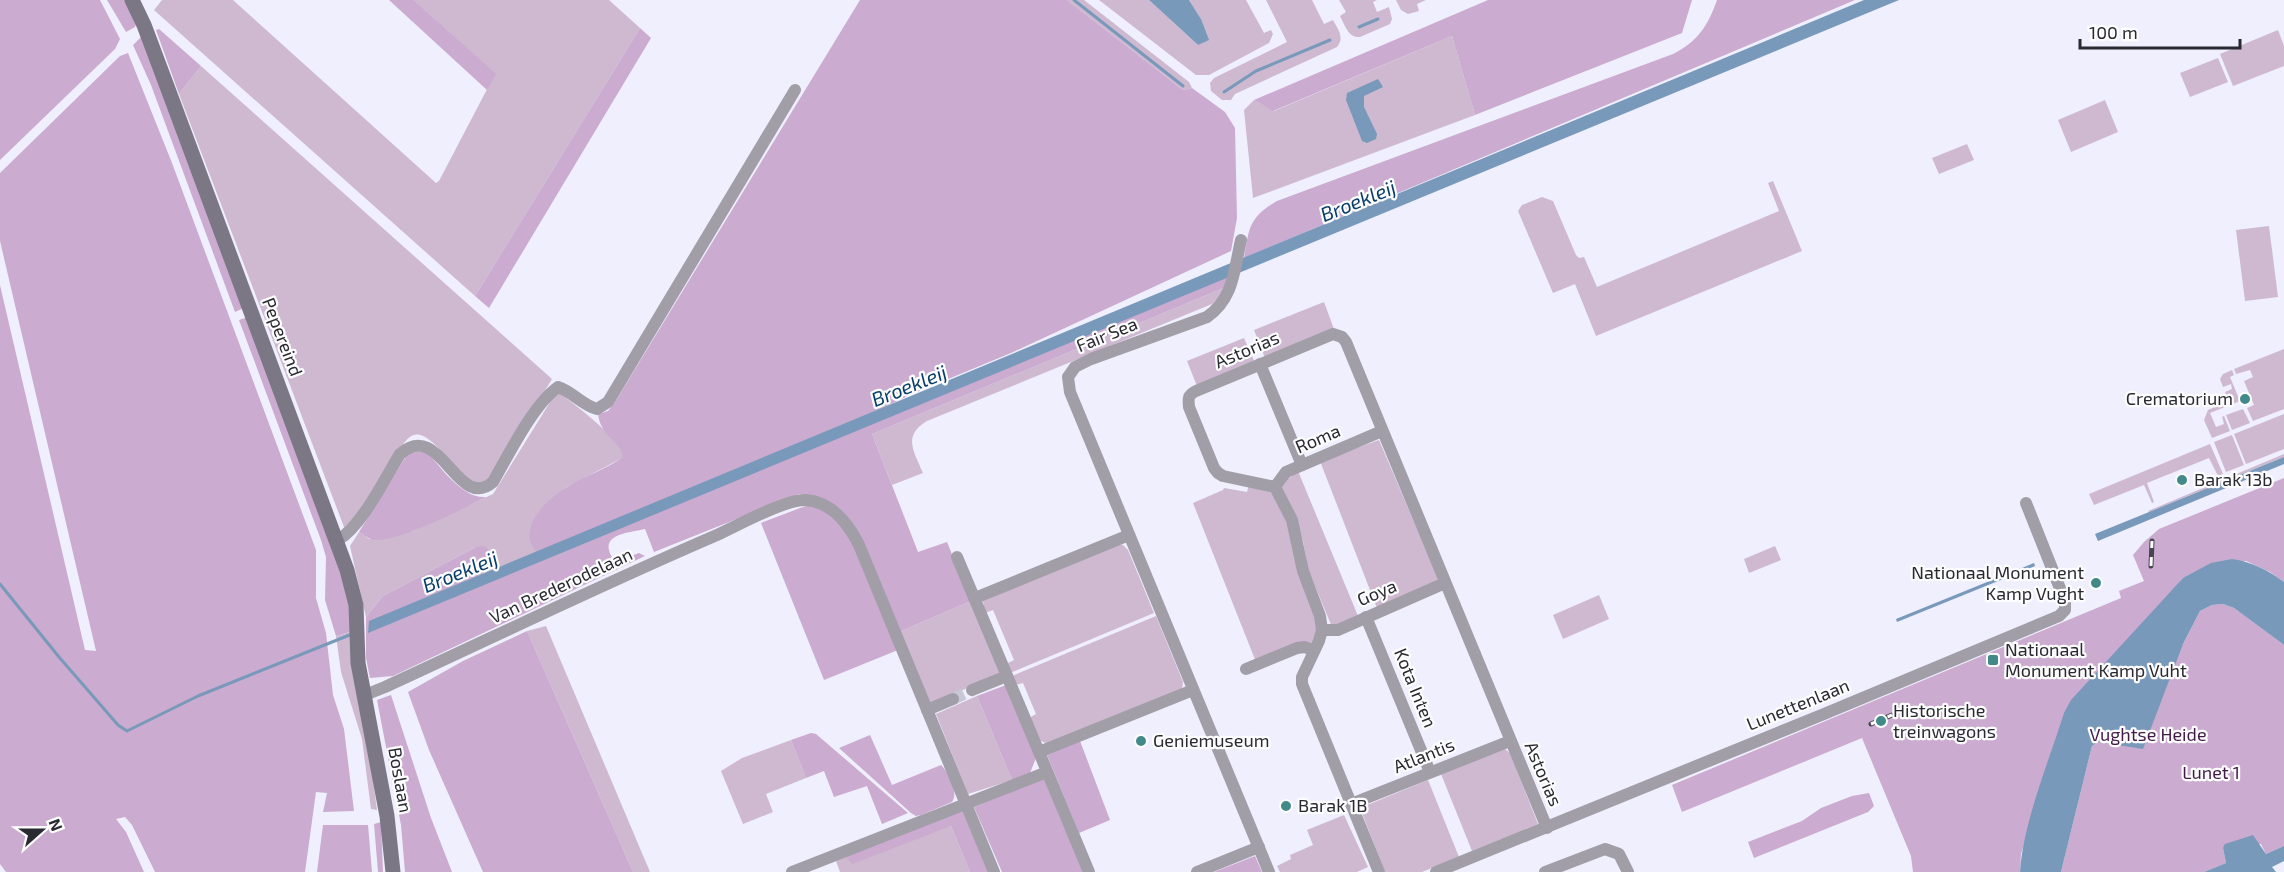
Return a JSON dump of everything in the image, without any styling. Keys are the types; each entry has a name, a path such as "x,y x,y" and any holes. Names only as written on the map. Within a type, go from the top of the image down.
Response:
{"main road":[{"name":"Pepereind","path":"132,0 148,36 338,540 358,619 358,663 365,695"},
{"name":"Boslaan","path":"365,695 387,816 393,872"}],"street":[{"path":"338,540 356,525 400,454 407,447 421,444 432,450 466,485 476,489 486,488 549,393 558,387 568,390 588,406 597,410 608,402 795,90"},
{"name":"Fair Sea","path":"1129,535 1070,392 1068,378 1075,367 1091,359 1207,317 1223,303 1231,283 1241,240"},
{"name":"Astorias","path":"1275,487 1218,473 1214,468 1188,399 1190,394 1333,334 1342,337 1547,828"},
{"path":"1260,364 1302,465"},
{"name":"Roma","path":"1275,487 1286,471 1382,431"},
{"path":"1275,487 1292,520 1304,571 1320,616 1322,630 1302,677 1302,684 1379,872"},
{"name":"Van Brederodelaan","path":"365,695 396,683 771,510 798,500 808,500 822,504 841,516 859,545 994,872"},
{"name":"Lunettenlaan","path":"1436,872 2059,615 2065,610 2065,601 2026,503"},
{"path":"975,598 1129,535 1269,872"},
{"path":"957,557 1089,872"},
{"name":"Goya","path":"1322,630 1338,630 1445,584"},
{"name":"Kota Inten","path":"1366,617 1430,772"},
{"path":"1246,669 1297,648 1305,647 1313,651"},
{"path":"972,690 1007,676"},
{"path":"1039,752 1193,690"},
{"path":"927,710 952,699"},
{"name":"Atlantis","path":"1351,804 1510,741"},
{"path":"792,872 1047,772"},
{"path":"1197,872 1259,847"},
{"path":"1545,872 1605,849 1619,854 1628,872"}],"shaded area":[{"path":"162,0 233,0 436,183 495,74 414,0 609,0 640,28 475,296 154,10"},
{"path":"1067,0 1084,0 1189,82 1192,88 1183,90"},
{"path":"1099,0 1149,0 1198,45 1201,19 1189,0 1246,0 1264,33 1271,30 1273,34 1269,43 1209,75 1196,75"},
{"path":"1266,0 1312,0 1324,24 1333,20 1340,34 1339,43 1337,47 1235,94 1231,100 1222,100 1211,91 1210,83 1214,78 1287,42"},
{"path":"1339,0 1377,0 1373,2 1377,12 1389,7 1392,19 1390,24 1356,37 1347,30 1340,16 1346,12"},
{"path":"1396,0 1426,0 1417,4 1419,11 1408,14 1401,10"},
{"path":"2278,30 2284,46 2284,66 2233,86 2220,54"},
{"path":"1452,36 1475,115 1253,198 1244,110 1254,100 1274,111"},
{"path":"2218,58 2228,82 2190,97 2180,73"},
{"path":"201,66 552,379 490,482 482,486 469,480 431,441 420,435 413,435 404,443 348,530 344,527 179,94"},
{"path":"2105,100 2118,132 2071,152 2058,120"},
{"path":"1967,144 1974,160 1939,174 1932,158"},
{"path":"1773,181 1802,251 1596,336 1575,284 1553,293 1518,211 1522,205 1542,197 1553,201 1576,255 1579,258 1584,257 1597,287 1779,211 1768,183"},
{"path":"2269,226 2278,297 2245,301 2236,230"},
{"path":"1226,287 1221,296 1212,304 927,421 919,427 912,438 914,451 923,473 892,485 872,434"},
{"path":"1324,302 1334,329 1265,358 1254,330"},
{"path":"1244,338 1255,363 1197,386 1187,361"},
{"path":"2284,349 2284,409 2253,421 2247,408 2254,405 2244,381 2253,377 2250,370 2236,374 2234,369"},
{"path":"2232,370 2234,375 2230,377 2240,401 2210,413 2216,427 2224,424 2222,417 2224,416 2230,431 2212,438 2204,420 2208,410 2229,401 2225,392 2232,389 2231,384 2223,387 2220,379 2223,374"},
{"path":"557,391 605,430 620,448 624,457 567,487 554,497 540,556 484,578 488,557 476,547 383,596 366,617 350,546 359,532 369,539 413,531 493,494"},
{"path":"2243,409 2250,423 2232,430 2226,415"},
{"path":"2284,414 2284,449 2246,464 2234,434"},
{"path":"2232,435 2244,465 2226,472 2214,442"},
{"path":"1379,440 1438,578 1437,582 1377,608 1320,461"},
{"path":"2210,444 2223,474 2218,476 2209,458 2147,483 2154,502 2152,503 2144,485 2094,505 2089,494"},
{"path":"2284,454 2284,457 2148,511"},
{"path":"1298,471 1358,616 1332,627 1308,569 1303,541 1296,521 1281,489"},
{"path":"1249,484 1268,490 1281,504 1315,612 1318,630 1312,644 1256,662 1193,503 1224,488 1247,492"},
{"path":"1118,544 1128,550 1154,613 1010,673 1006,664 1014,660 993,610 985,613 983,601"},
{"path":"1775,546 1781,560 1749,573 1744,559"},
{"path":"1599,595 1609,619 1563,639 1553,615"},
{"path":"971,601 999,674 929,705 899,632"},
{"path":"1156,616 1183,682 1182,689 1050,745 1039,740 1029,718 1036,714 1023,683 1015,685 1012,676"},
{"path":"546,626 650,872 633,872 527,631"},
{"path":"353,631 377,810 371,809 362,739 341,672 336,636"},
{"path":"977,696 1012,780 968,794 936,714"},
{"path":"791,740 806,778 766,794 773,812 743,824 721,771 742,758"},
{"path":"1505,749 1510,753 1538,824 1472,851 1441,774"},
{"path":"1428,780 1459,857 1422,872 1385,872 1360,808"},
{"path":"1344,815 1368,867 1357,872 1280,872 1277,866 1291,859 1290,855 1313,845 1307,830"},
{"path":"951,826 970,872 840,872 836,861 844,855"}],"green space":[{"path":"0,0 100,0 120,39 115,49 0,160"},
{"path":"107,0 127,0 136,24 135,27 126,32"},
{"path":"389,0 414,0 496,74 487,90"},
{"path":"860,0 1067,0 1183,90 1192,88 1225,112 1235,128 1237,218 1231,251 1011,353 912,394 793,451 1230,271 1226,287 872,434 918,552 947,542 971,601 899,632 866,555 819,499 799,494 654,552 645,529 617,536 609,544 609,551 613,559 618,561 639,553 645,556 393,676 370,678 366,658 366,617 383,596 476,547 485,546 488,550 484,577 540,555 532,546 529,536 535,517 542,507 569,486 623,457 621,451 602,428 598,414 608,411 615,402"},
{"path":"1488,0 1692,0 1682,33 1475,115 1452,36 1273,111 1254,100"},
{"path":"1717,0 1855,0 1244,258 1252,224 1261,212 1277,201 1673,54 1689,44 1701,32"},
{"path":"640,28 651,38 489,308 475,296"},
{"path":"159,29 201,66 179,94 156,30"},
{"path":"143,35 246,307 235,312 151,85 133,45"},
{"path":"128,53 172,163 316,550 316,598 326,633 333,695 344,729 354,811 323,812 327,793 316,792 305,872 155,872 132,825 125,817 116,819 126,832 144,872 6,872 0,864 0,285 85,650 96,651 0,241 0,173 120,56"},
{"path":"248,317 338,550 353,631 336,636 325,600 326,557 239,320"},
{"path":"426,451 460,488 477,496 486,497 428,525 395,537 381,540 371,539 359,532 408,453"},
{"path":"2284,478 2284,582 2270,572 2246,561 2183,578 2045,775 2021,854 2020,872 1913,872 1911,856 1862,738 1682,812 1672,785 2121,598 2119,591 2144,581 2133,555 2159,529"},
{"path":"808,505 823,509 849,533 898,650 824,680 761,523"},
{"name":"Lunet 1","path":"2223,604 2234,608 2284,645 2284,846 2266,854 2261,844 2223,848 2226,863 2204,872 2061,872 2092,746 2098,742 2183,644 2200,611 2212,605"},
{"path":"527,631 633,872 483,872 429,750 408,692 463,661"},
{"path":"1006,685 1036,758 1030,773 1012,780 977,696"},
{"path":"391,695 431,818 452,872 405,872 401,825 377,700"},
{"path":"811,733 816,734 908,813 882,824 867,786 834,797 824,771 806,778 791,740"},
{"path":"870,735 892,785 941,765 952,783 954,798 952,802 921,815 916,816 911,813 839,748"},
{"path":"1080,741 1110,820 1079,833 1047,755"},
{"path":"1045,778 1085,872 1002,872 974,807"},
{"path":"1869,793 1874,806 1868,812 1754,858 1748,842 1802,821 1821,808 1852,796"},
{"path":"961,807 988,872 970,872 951,826 852,864 844,855"},
{"path":"381,822 383,872 378,872 374,824"},
{"path":"323,825 368,825 372,872 317,872"},
{"path":"1255,856 1262,872 1214,872"}],"water":[{"path":"1149,0 1189,0 1201,19 1209,40 1198,45"},
{"path":"1864,0 1899,0 368,633 369,621"},
{"path":"1378,79 1383,87 1364,96 1364,107 1377,134 1376,139 1367,143 1362,141 1346,100 1347,93"},
{"path":"2284,457 2284,464 2098,541 2095,534"},
{"path":"2232,559 2260,567 2284,582 2284,645 2234,608 2223,604 2212,605 2200,611 2183,644 2143,749 2098,742 2092,746 2061,872 2020,872 2031,813 2064,713 2071,700 2183,578 2211,563"},
{"path":"2034,563 2035,566 1897,622 1896,619"},
{"path":"2253,835 2266,854 2284,846 2284,861 2272,867 2276,872 2204,872 2226,863 2223,848 2225,844"}],"waterway":[{"path":"1074,0 1183,86"},
{"path":"1359,27 1378,19"},
{"path":"1224,92 1256,71 1330,40"},
{"name":"Broekleij","path":"0,584 59,657 118,725 127,731 198,696 352,634"}],"tunnel":[{"path":"953,699 972,690"}],"railway":[{"path":"2151,566 2152,541"},
{"path":"1871,724 1892,715"}],"place":[{"name":"Crematorium","path":"2245,399"},
{"name":"Barak 13b","path":"2182,480"},
{"name":"Nationaal Monument Kamp Vught","path":"2096,583"},
{"name":"Nationaal Monument Kamp Vuht","path":"1993,660"},
{"name":"Historische treinwagons","path":"1881,721"},
{"name":"Geniemuseum","path":"1141,741"},
{"name":"Barak 1B","path":"1286,806"}],"park label":[{"name":"Vughtse Heide","path":"2148,735"}]}
